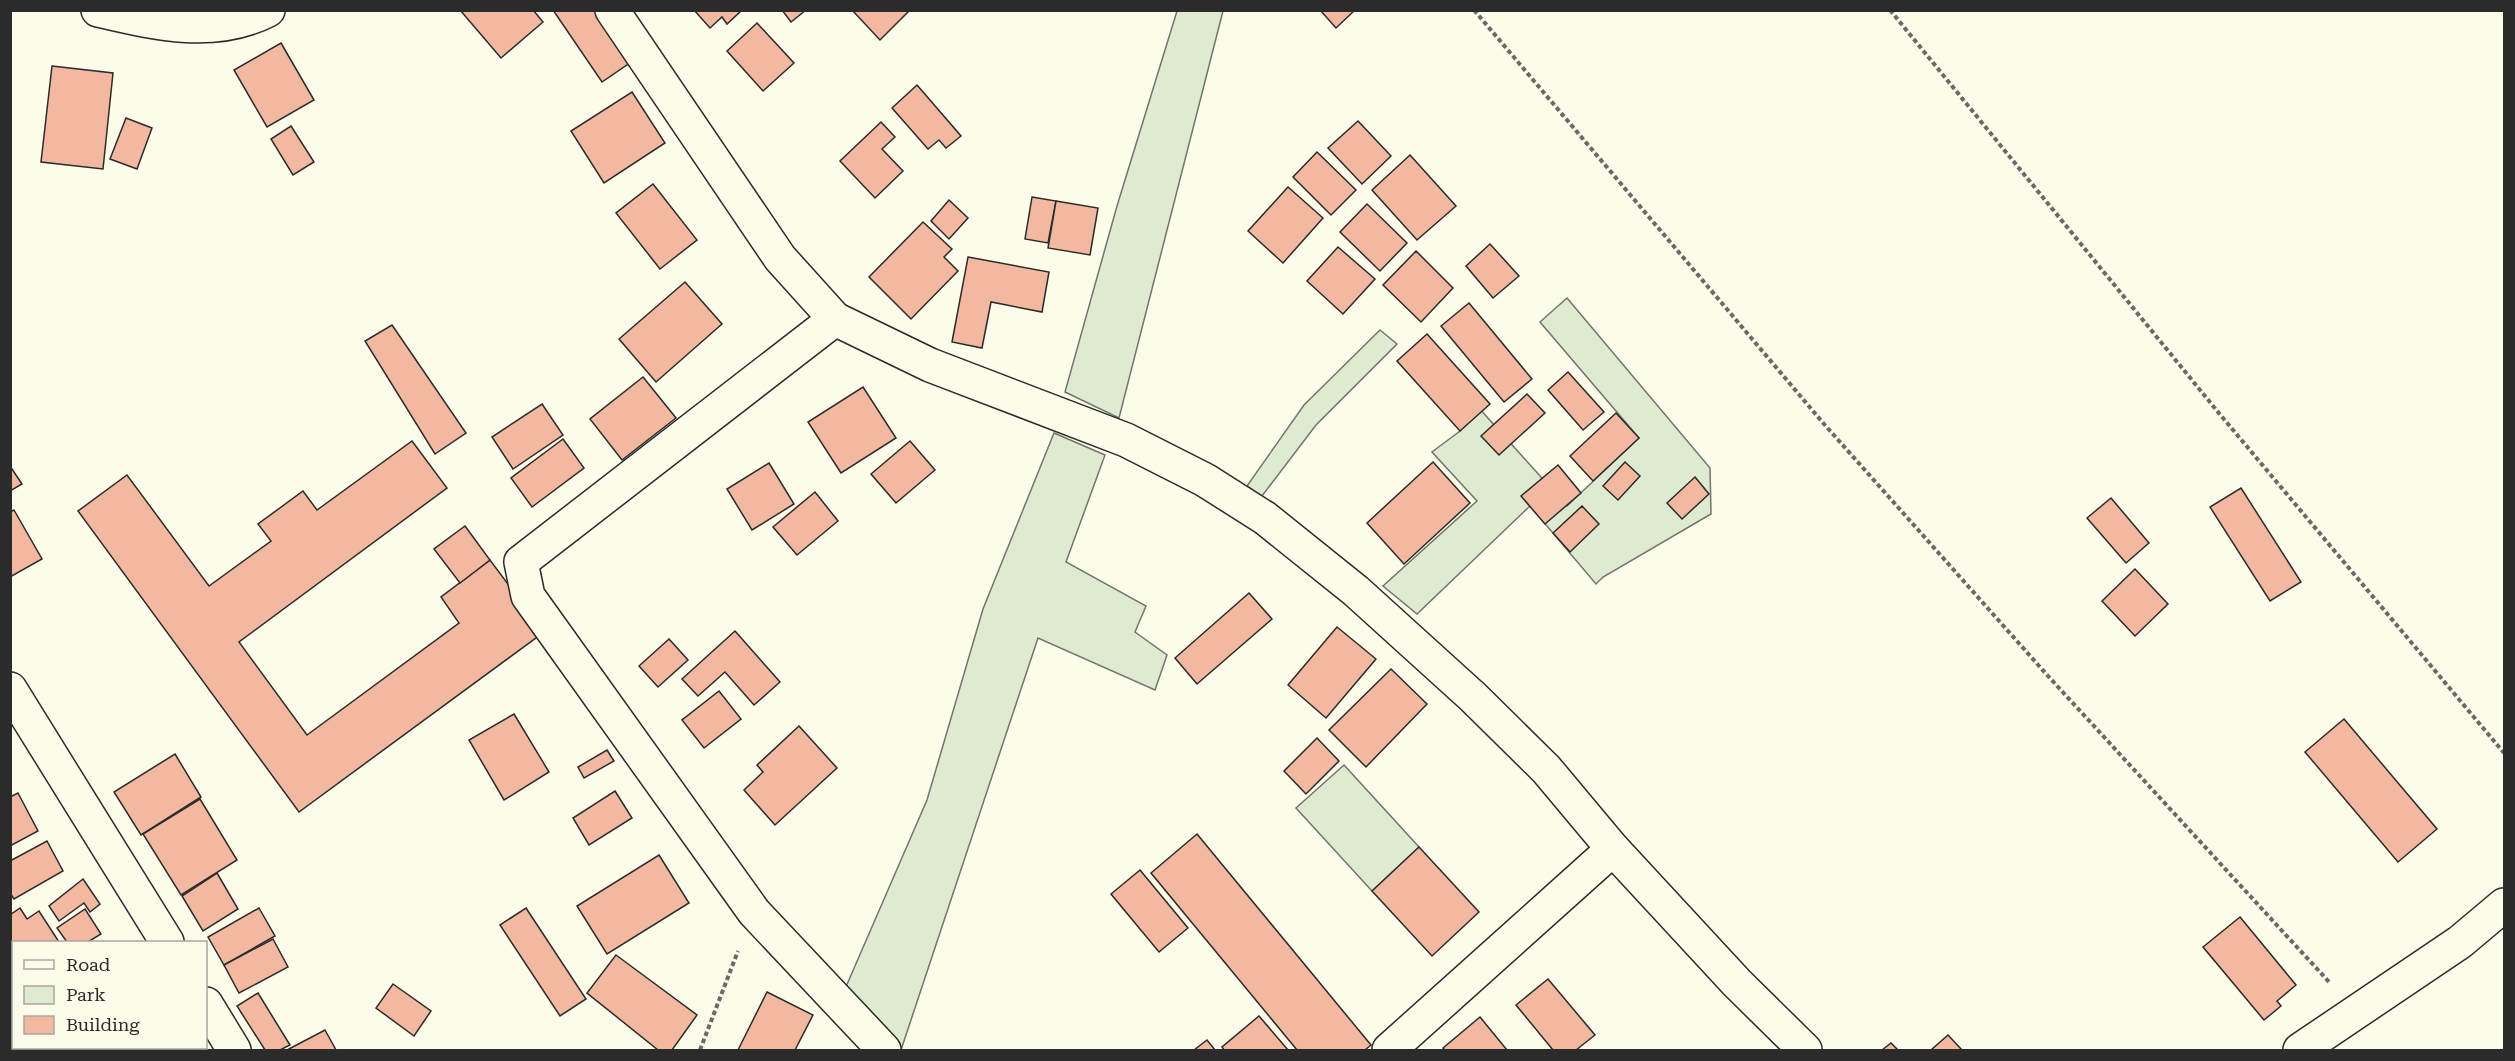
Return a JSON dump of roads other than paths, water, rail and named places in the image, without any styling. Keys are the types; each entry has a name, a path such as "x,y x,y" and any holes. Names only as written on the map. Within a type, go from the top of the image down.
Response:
{"street":[{"path":"98,10 168,26 209,26 268,10"},
{"path":"612,10 780,258 835,319 930,365 1126,440 1205,480 1265,518 1356,591 1473,697 1546,769 1613,849 1737,983 1805,1050"},
{"path":"835,319 521,562 528,596 754,912 885,1050"},
{"path":"10,689 166,941"},
{"path":"1389,1050 1613,849"},
{"path":"2300,1050 2460,942 2505,905"},
{"path":"207,1006 234,1050"}]}
